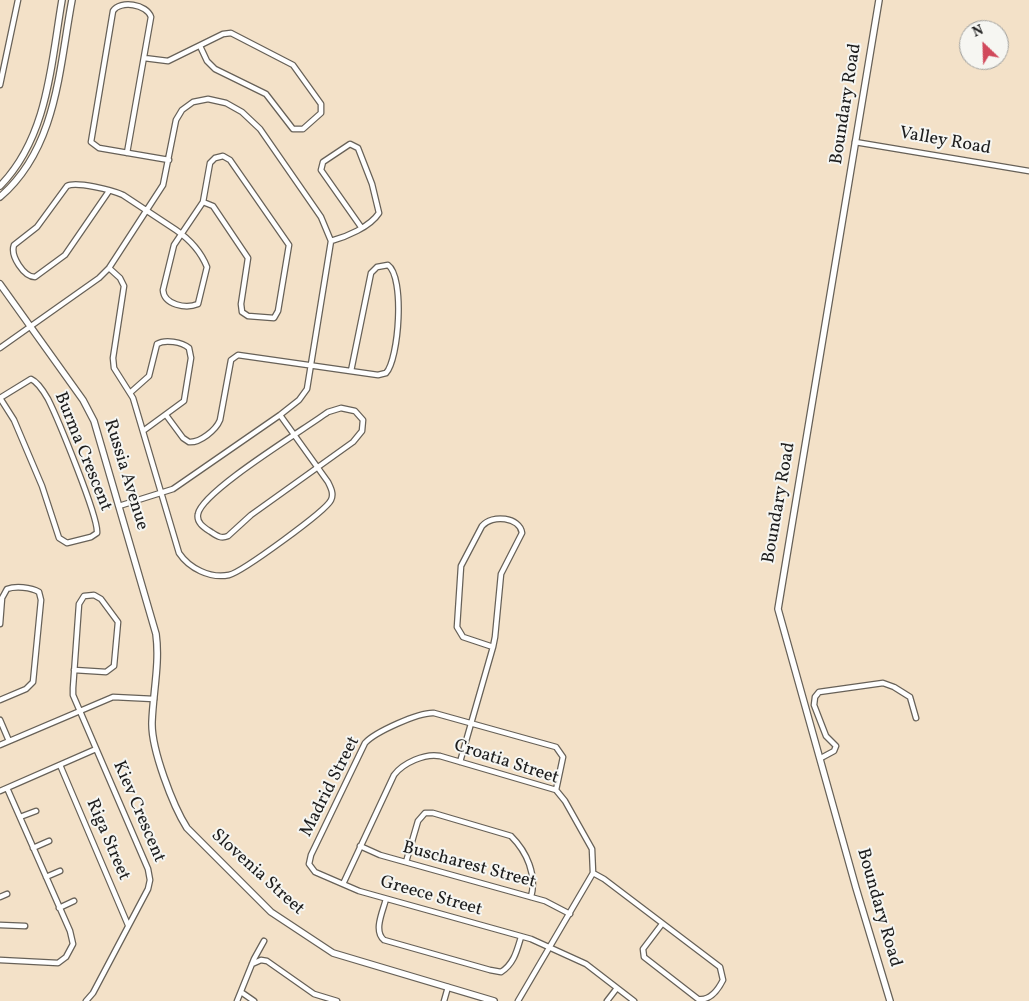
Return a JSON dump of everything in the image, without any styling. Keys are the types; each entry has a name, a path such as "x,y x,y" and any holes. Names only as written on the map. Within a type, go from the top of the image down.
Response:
{"street":[{"path":"0,85 18,0"},
{"path":"0,186 25,153 40,119 62,0"},
{"path":"0,197 26,168 46,130 54,102 72,0"},
{"name":"Boundary Road","path":"879,0 778,606 781,625 890,1001"},
{"path":"127,153 151,21 150,13 143,8 125,4 117,5 113,11 91,140 96,147 127,153 169,160"},
{"path":"144,58 168,61 200,46 229,33 286,60 296,68 320,104 321,113 303,129 294,129 266,94 215,69 207,61 200,46"},
{"path":"0,348 99,278 109,268 163,185 176,120 182,110 202,99 214,99 226,103 247,115 260,129 321,217 331,241 312,365 304,393 280,415 178,486 161,494 119,506"},
{"name":"Valley Road","path":"855,142 1029,171"},
{"path":"331,241 347,237 375,218 379,210 372,184 358,148 350,144 323,162 320,168 360,227"},
{"path":"109,190 65,255 35,277 28,275 16,261 12,247 37,227 67,186 76,184 109,190 123,194 180,233 192,245 207,267 200,301 194,306 168,302 163,294 169,258 180,233 203,202 210,162 218,156 226,157 288,241 289,253 278,311 274,318 248,316 242,312 240,304 248,258 212,206 203,202"},
{"path":"166,415 183,438 189,442 196,442 219,422 230,364 234,356 245,355 380,375 387,372 394,350 398,305 393,271 388,265 377,266 371,273 351,370"},
{"path":"109,268 120,278 124,286 112,362 131,392 176,545 183,559 200,571 226,576 240,570 324,510 330,501 332,492 317,467 280,415"},
{"name":"Russia Avenue","path":"0,284 90,412 156,634 154,699"},
{"path":"131,392 149,376 157,344 166,341 187,346 191,354 185,398 180,406 143,431"},
{"name":"Burma Crescent","path":"31,379 44,393 87,495 97,527 94,536 71,543 64,543 59,538 42,486 14,420 0,398 31,379"},
{"path":"336,408 355,411 362,417 363,428 358,437 251,515 226,538 218,537 200,522 198,512 210,496 295,435 336,408"},
{"path":"460,762 493,647 498,618 500,577 521,537 522,531 515,521 489,519 482,526 462,564 458,632 465,638 493,647"},
{"path":"0,624 2,598 7,589 14,588 39,592 41,600 33,682 26,688 0,700"},
{"name":"Kiev Crescent","path":"74,670 106,672 114,666 118,622 101,599 94,594 84,596 80,604 74,670 73,695 150,877 148,889 93,993 86,1001"},
{"path":"821,758 834,751 836,746 826,736 814,705 814,697 819,692 889,684 910,698 916,718"},
{"path":"0,745 115,696 154,699"},
{"name":"Slovenia Street","path":"154,699 152,723 154,745 180,816 192,834 274,914 332,953 494,1001"},
{"name":"Madrid Street","path":"309,864 311,855 368,739 427,712 558,748 563,757 556,790"},
{"path":"0,720 10,741"},
{"path":"0,791 96,749"},
{"name":"Croatia Street","path":"343,884 392,778 399,769 433,755 556,790 565,801 592,848 593,873"},
{"name":"Riga Street","path":"60,765 128,925"},
{"path":"0,960 53,963 63,960 73,942 7,788"},
{"path":"20,817 36,811"},
{"path":"406,862 419,818 426,813 433,813 511,836 534,876 531,897"},
{"path":"33,848 49,841"},
{"name":"Buscharest Street","path":"360,846 380,855 550,903 570,914"},
{"name":"Greece Street","path":"309,864 315,872 343,884 386,899 521,937 584,963 634,1001"},
{"path":"46,877 60,871"},
{"path":"518,1001 593,873 662,924 722,971 723,982 709,999 702,1001 698,999 644,957 643,949 662,924"},
{"path":"0,897 7,894"},
{"path":"386,899 378,930 384,940 490,970 501,972 507,967 514,956 521,937"},
{"path":"59,908 74,901"},
{"path":"0,925 25,926"},
{"path":"237,1001 252,964 264,941"},
{"path":"252,964 261,960 267,962 314,994 337,1001"},
{"path":"444,1001 448,987"},
{"path":"607,1001 617,988"},
{"path":"241,992 254,1001"}]}
